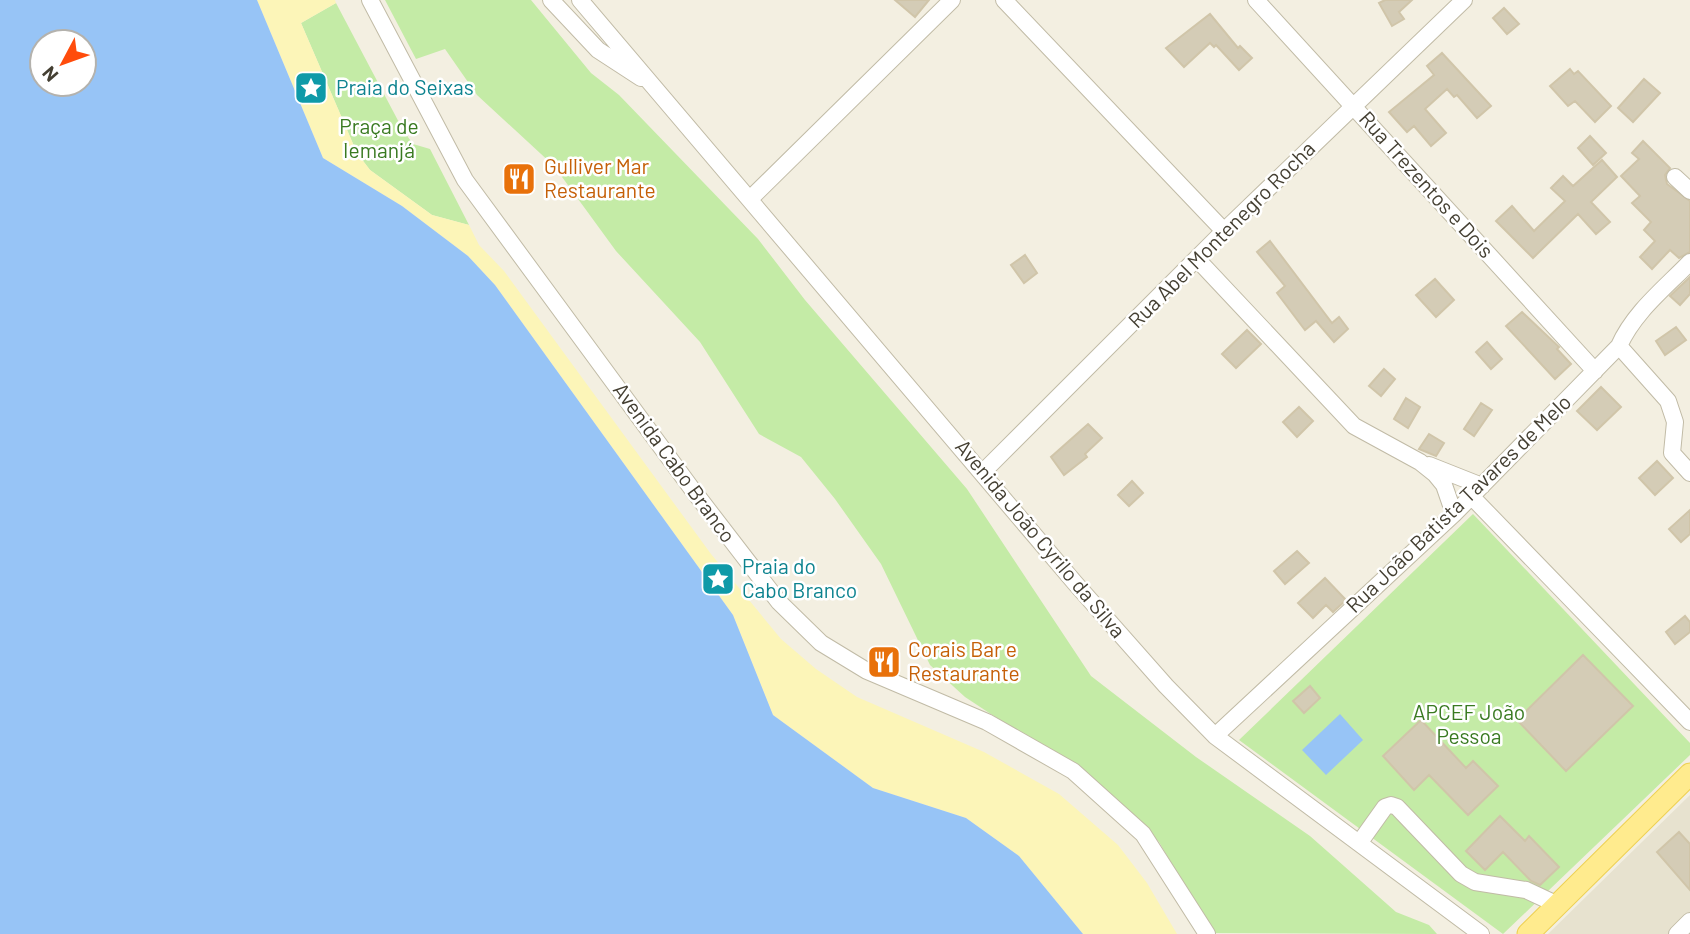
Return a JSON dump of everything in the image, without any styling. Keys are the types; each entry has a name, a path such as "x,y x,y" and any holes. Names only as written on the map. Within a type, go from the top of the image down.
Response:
{"main road":[{"path":"1528,934 1690,774"}],"street":[{"name":"Avenida Cabo Branco","path":"370,0 465,180 716,521 792,616 821,643 867,671 987,722 1073,771 1143,834 1206,930"},
{"name":"Avenida João Cyrilo da Silva","path":"551,0 598,50 653,85"},
{"name":"Avenida João Cyrilo da Silva","path":"580,0 1139,655 1215,736 1481,934"},
{"path":"751,198 952,0"},
{"path":"1004,0 1224,231"},
{"name":"Rua Trezentos e Dois","path":"1256,0 1595,371"},
{"name":"Rua Abel Montenegro Rocha","path":"983,472 1224,231 1464,0"},
{"path":"1675,177 1690,191"},
{"path":"1197,259 1354,426 1477,491 1690,722"},
{"name":"Rua João Batista Tavares de Melo","path":"1215,736 1454,514 1619,346 1625,332 1643,309 1690,262"},
{"path":"1619,346 1668,401 1675,422 1672,453 1690,473"},
{"path":"1420,462 1444,485 1454,514"},
{"path":"1360,842 1385,807 1391,805 1397,807 1461,874 1475,882 1525,890 1558,905"},
{"path":"1677,934 1690,921"}],"shaded area":[{"path":"1690,795 1690,934 1548,934"}],"green space":[{"path":"385,0 531,0 591,73 619,95 758,239 805,300 967,489 1091,676 1196,757 1310,836 1396,912 1429,925 1437,934 1212,933 1159,842 1116,798 1069,760 1024,736 965,697 930,665 881,564 801,457 759,434 700,342 616,251 554,166 477,95 445,49 416,59"},
{"name":"Praça de Iemanjá","path":"336,3 403,130 413,144 430,149 469,225 432,215 370,170 357,153 301,23"},
{"name":"APCEF João Pessoa","path":"1473,514 1690,743 1690,755 1503,934 1239,740"}],"sand":[{"name":"Praia do Cabo Branco","path":"257,0 335,0 336,3 301,23 357,153 370,170 432,215 469,225 479,245 504,271 711,554 781,639 816,669 857,697 984,752 1059,794 1118,845 1147,883 1177,934 1083,934 1019,856 966,818 873,788 773,715 733,615 495,285 468,256 402,206 323,158"}],"water":[{"path":"0,0 257,0 323,158 402,206 468,256 495,285 733,615 773,715 873,788 966,818 1019,856 1083,934 0,934"},
{"path":"1340,714 1363,740 1326,775 1302,750"}],"building":[{"path":"895,0 929,0 915,17"},
{"path":"1385,0 1412,0 1399,12 1404,19 1392,26 1379,3"},
{"path":"1504,8 1519,24 1507,34 1493,18"},
{"path":"1210,14 1238,48 1240,46 1252,58 1239,70 1216,45 1214,47 1210,43 1184,67 1166,48"},
{"path":"1442,53 1491,106 1477,118 1457,95 1454,97 1447,89 1425,109 1446,133 1431,146 1414,126 1407,132 1389,112 1434,75 1427,66"},
{"path":"1570,69 1574,74 1578,71 1611,106 1595,122 1575,101 1568,106 1550,86"},
{"path":"1644,79 1660,93 1633,122 1618,108"},
{"path":"1590,136 1606,153 1593,165 1578,148"},
{"path":"1643,141 1670,168 1665,175 1667,184 1690,201 1690,252 1679,258 1670,250 1652,269 1640,257 1655,241 1644,230 1651,222 1632,203 1640,196 1621,176 1639,159 1632,153"},
{"path":"1602,160 1617,177 1591,202 1610,222 1596,234 1578,214 1533,258 1496,221 1512,206 1534,231 1565,201 1551,188 1563,176 1573,186"},
{"path":"1270,241 1332,323 1339,317 1348,329 1334,342 1316,321 1305,330 1277,293 1285,286 1257,252"},
{"path":"1025,255 1037,273 1024,283 1011,265"},
{"path":"1690,277 1690,294 1680,305 1670,296"},
{"path":"1435,279 1454,300 1436,317 1416,295"},
{"path":"1522,312 1559,347 1557,349 1571,364 1555,379 1506,326"},
{"path":"1676,327 1686,340 1665,355 1656,341"},
{"path":"1247,330 1261,344 1236,368 1222,354"},
{"path":"1487,342 1502,359 1491,369 1476,352"},
{"path":"1384,369 1395,379 1381,396 1369,386"},
{"path":"1601,387 1621,407 1597,430 1577,411"},
{"path":"1406,398 1420,407 1408,428 1394,419"},
{"path":"1481,403 1492,410 1474,436 1464,429"},
{"path":"1299,407 1313,421 1297,437 1283,422"},
{"path":"1088,424 1102,438 1085,454 1087,457 1064,475 1051,457"},
{"path":"1429,434 1444,443 1436,456 1419,449"},
{"path":"1657,461 1673,478 1655,495 1639,478"},
{"path":"1132,481 1143,493 1129,506 1118,495"},
{"path":"1690,510 1690,534 1681,542 1669,529"},
{"path":"1297,551 1309,563 1285,584 1274,571"},
{"path":"1325,578 1346,600 1333,612 1326,605 1313,618 1298,603"},
{"path":"1685,616 1690,622 1690,632 1675,644 1666,632"},
{"path":"1583,655 1633,706 1566,771 1517,720"},
{"path":"1310,686 1320,698 1304,713 1293,701"},
{"path":"1421,720 1466,768 1473,761 1498,786 1468,815 1429,775 1414,790 1383,756"},
{"path":"1500,816 1525,841 1529,836 1559,867 1540,885 1531,881 1503,852 1485,870 1466,851"},
{"path":"1679,832 1690,844 1690,890 1657,852"}],"place":[{"name":"Praia do Seixas","path":"311,88"},
{"name":"Gulliver Mar Restaurante","path":"519,179"},
{"name":"Praia do Cabo Branco","path":"718,579"},
{"name":"Corais Bar e Restaurante","path":"884,662"}]}
